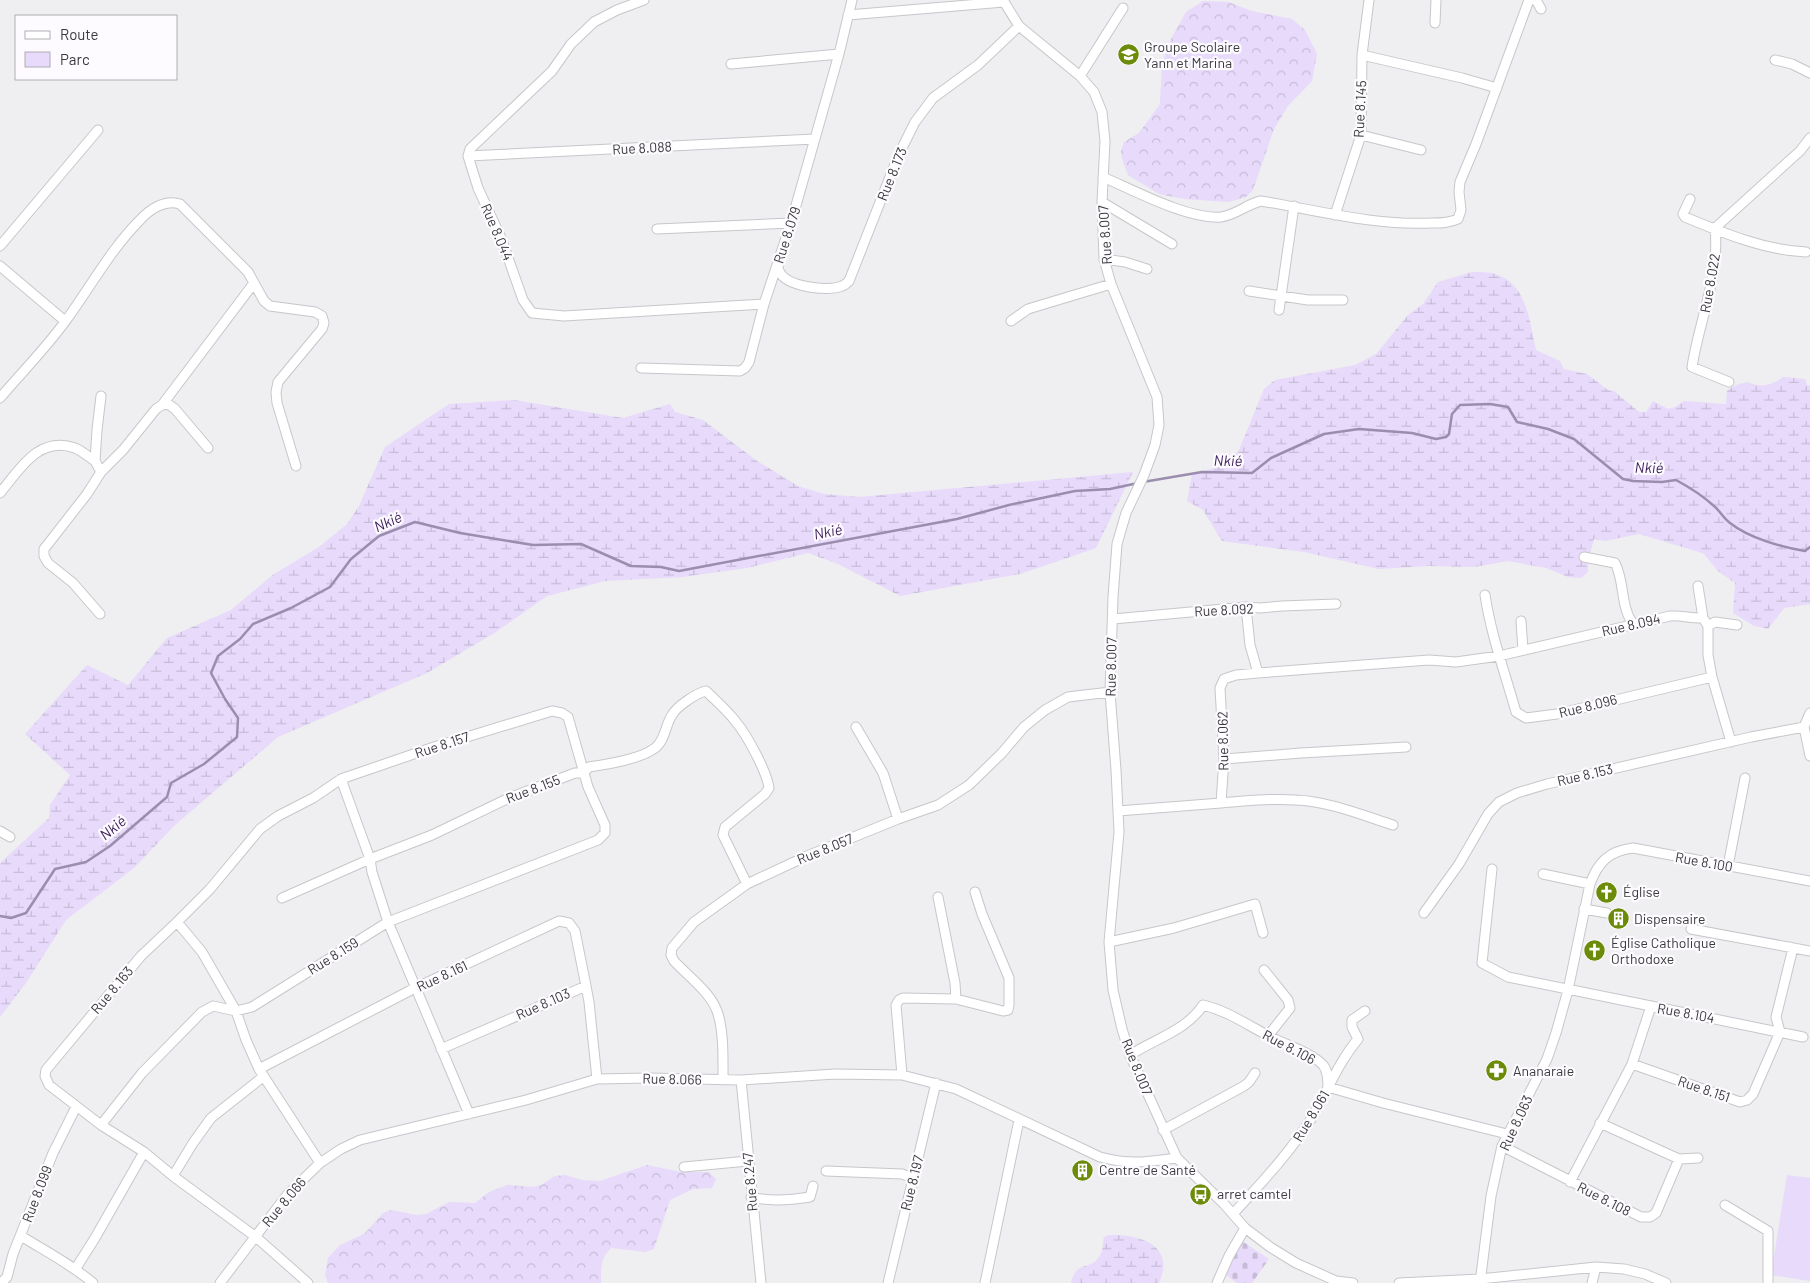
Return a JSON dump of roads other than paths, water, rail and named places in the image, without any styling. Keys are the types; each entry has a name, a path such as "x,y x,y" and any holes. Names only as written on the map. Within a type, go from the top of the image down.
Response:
{"street":[{"path":"468,156 470,149 552,70 571,44 594,22 617,10 644,0"},
{"name":"Rue 8.079","path":"641,368 740,371 749,362 764,304 791,224 840,54 852,0"},
{"name":"Rue 8.145","path":"1335,215 1361,135 1362,55 1369,0"},
{"path":"1435,23 1436,0"},
{"path":"1104,177 1170,207 1202,215 1220,217 1232,214 1261,201 1335,215 1408,224 1451,222 1458,219 1462,210 1458,192 1460,182 1468,166 1529,0"},
{"path":"1536,0 1542,9"},
{"path":"848,15 1004,1"},
{"name":"Rue 8.007","path":"1004,1 1019,26 1080,76 1094,92 1102,112 1104,141 1102,202 1104,259 1111,284 1157,396 1159,425 1155,445 1144,475 1133,496 1117,544 1111,637 1110,692 1119,832 1109,942 1114,990 1130,1055 1177,1158 1245,1228 1270,1248 1296,1263 1336,1281 1353,1283"},
{"path":"1080,76 1123,8"},
{"name":"Rue 8.173","path":"778,263 779,272 786,279 800,286 822,288 842,286 849,282 899,154 915,122 933,98 978,65 1019,26"},
{"path":"731,64 840,54"},
{"path":"1362,55 1497,88"},
{"path":"1776,60 1792,64 1810,73"},
{"path":"0,246 98,130"},
{"path":"1361,135 1421,150"},
{"path":"1715,228 1800,151 1810,138"},
{"name":"Rue 8.088","path":"468,156 815,139"},
{"name":"Rue 8.044","path":"468,156 478,188 501,238 524,300 532,312 564,316 764,304"},
{"path":"1690,199 1683,214 1684,217 1766,247 1806,252"},
{"path":"0,398 65,321 113,253 141,219 161,204 173,202 180,204 248,272 264,301 270,306 315,312 322,316 324,323 322,329 278,382 276,392 277,403 296,466"},
{"path":"1102,202 1172,244"},
{"path":"1279,310 1294,206"},
{"path":"657,229 791,224"},
{"name":"Rue 8.022","path":"1715,228 1716,254 1714,271 1692,366 1694,370 1729,382"},
{"path":"1104,259 1125,262 1148,269"},
{"path":"0,266 65,321"},
{"path":"100,614 73,583 48,563 44,556 44,550 87,494 101,472 123,450 156,409 162,405 254,283"},
{"path":"1011,321 1028,309 1111,284"},
{"path":"1249,291 1308,300 1342,300"},
{"path":"95,461 102,396"},
{"path":"162,405 168,404 175,409 208,448"},
{"path":"0,493 34,454 47,446 62,445 77,449 95,461 101,472"},
{"path":"1584,557 1615,563 1620,573 1624,605 1634,624"},
{"path":"1698,586 1706,622 1708,655 1712,677 1731,742"},
{"name":"Rue 8.096","path":"1484,595 1489,622 1516,712 1526,718 1557,714 1712,677"},
{"name":"Rue 8.092","path":"1113,619 1246,607 1336,604"},
{"path":"1246,607 1250,645 1258,673"},
{"name":"Rue 8.094","path":"1258,673 1430,660 1456,662 1499,656 1670,616 1680,615 1706,622 1737,625"},
{"path":"1521,621 1523,650"},
{"name":"Rue 8.062","path":"1221,803 1224,759 1220,688 1224,679 1236,675 1258,673"},
{"name":"Rue 8.155","path":"282,898 370,859 432,835 508,798 575,773 583,773 589,767 644,756 657,747 665,733 671,715 699,693 706,691 736,722 752,748 768,782 769,788 765,794 725,827 723,835 747,884"},
{"name":"Rue 8.057","path":"723,1080 723,1045 717,1011 708,997 674,962 671,955 672,948 694,922 747,884 806,856 938,805 969,785 1002,753 1024,727 1045,710 1068,697 1110,692"},
{"name":"Rue 8.157","path":"341,779 434,747 552,711 562,713 568,717 583,773"},
{"path":"1810,713 1804,727 1810,756"},
{"path":"856,727 883,773 898,819"},
{"name":"Rue 8.153","path":"1424,912 1458,864 1488,814 1499,802 1517,793 1546,784 1804,727"},
{"path":"1224,759 1406,747"},
{"name":"Rue 8.159","path":"101,1124 142,1073 202,1012 213,1006 236,1010 252,1007 388,922 598,840 605,833 605,825 583,773"},
{"path":"1728,866 1745,778"},
{"path":"320,1163 261,1073 246,1040 236,1010 202,952 177,922 210,889 260,829 278,816 314,798 341,779 370,859 372,872 388,922 469,1114"},
{"path":"1118,812 1264,800 1296,800 1322,804 1393,825"},
{"path":"0,831 10,837"},
{"name":"Rue 8.100","path":"1602,862 1618,850 1633,848 1810,880"},
{"name":"Rue 8.063","path":"1480,1281 1491,1196 1502,1146 1547,1059 1556,1034 1568,990 1590,884 1594,872 1602,862"},
{"path":"1492,869 1482,963 1508,976 1651,1006"},
{"path":"1543,874 1590,884"},
{"path":"902,1075 896,1005 899,1000 903,998 956,999 1003,1011 1008,1010 1009,978 982,914 976,892"},
{"path":"938,897 955,983 956,999"},
{"path":"1109,942 1174,928 1255,904 1264,934"},
{"path":"1584,909 1607,913"},
{"name":"Rue 8.161","path":"173,1176 211,1118 261,1073 415,988 559,921 569,923 576,932 586,986"},
{"name":"Rue 8.163","path":"177,922 141,956 46,1070 45,1076 49,1085 76,1106 144,1152 173,1176 256,1237 305,1282"},
{"path":"1691,929 1810,951"},
{"name":"Rue 8.151","path":"1632,1064 1740,1102 1747,1100 1753,1094 1780,1032 1776,1017 1792,952 1790,947"},
{"path":"1264,970 1288,1000 1290,1008 1268,1036"},
{"name":"Rue 8.103","path":"441,1049 586,986 597,1079"},
{"name":"Rue 8.106","path":"1130,1055 1179,1029 1193,1018 1204,1005 1214,1007 1240,1019 1268,1036 1315,1058 1324,1067 1328,1087"},
{"name":"Rue 8.104","path":"1632,1064 1651,1006 1803,1037"},
{"name":"Rue 8.061","path":"1233,1214 1291,1149 1312,1118 1340,1065 1358,1039 1352,1027 1352,1020 1365,1011"},
{"path":"1570,1182 1632,1064"},
{"path":"1163,1130 1244,1086 1255,1073"},
{"name":"Rue 8.066","path":"220,1283 287,1195 320,1163 341,1149 360,1140 526,1100 597,1079 741,1080 836,1074 902,1075 956,1089 1100,1157 1136,1163 1177,1158"},
{"name":"Rue 8.247","path":"741,1080 751,1197 761,1283"},
{"name":"Rue 8.197","path":"888,1283 936,1083"},
{"path":"1328,1087 1383,1103 1507,1134"},
{"name":"Rue 8.099","path":"1,1283 6,1277 53,1153 76,1106"},
{"path":"985,1283 1020,1120"},
{"path":"1600,1123 1679,1159 1698,1158"},
{"name":"Rue 8.108","path":"1502,1146 1641,1217 1650,1217 1656,1213 1679,1159"},
{"path":"76,1268 144,1152"},
{"path":"684,1167 748,1161"},
{"path":"826,1171 902,1174 913,1178"},
{"path":"751,1197 760,1200 810,1197 813,1186"},
{"path":"1725,1205 1768,1232 1768,1283"},
{"path":"1217,1283 1229,1256 1245,1228"},
{"path":"21,1236 67,1265 76,1268 93,1283"},
{"path":"1592,1283 1596,1268"},
{"path":"1399,1283 1480,1281 1596,1268 1624,1268 1666,1283"}],"waterway":[{"name":"Nkié","path":"1143,482 1202,472 1252,473 1271,458 1324,434 1359,429 1412,433 1436,439 1446,437 1449,434 1452,414 1460,405 1490,404 1508,407 1517,422 1548,429 1574,439 1623,479 1662,482 1676,480 1705,499 1728,521 1746,533 1766,541 1805,551 1810,547"},
{"name":"Nkié","path":"0,916 11,918 26,913 55,869 86,862 110,846 167,797 171,783 204,764 237,737 238,718 211,673 218,656 240,639 253,624 291,608 330,587 351,559 379,536 415,522 460,533 533,545 581,544 631,566 661,567 679,571 957,519 1009,505 1075,491 1110,489 1138,483"}],"place":[{"name":"Groupe Scolaire Yann et Marina","path":"1128,55"},
{"name":"Église","path":"1607,892"},
{"name":"Dispensaire","path":"1618,919"},
{"name":"Église Catholique Orthodoxe","path":"1595,951"},
{"name":"Ananaraie","path":"1497,1071"},
{"name":"Centre de Santé","path":"1083,1170"},
{"name":"arret camtel","path":"1201,1194"}]}
